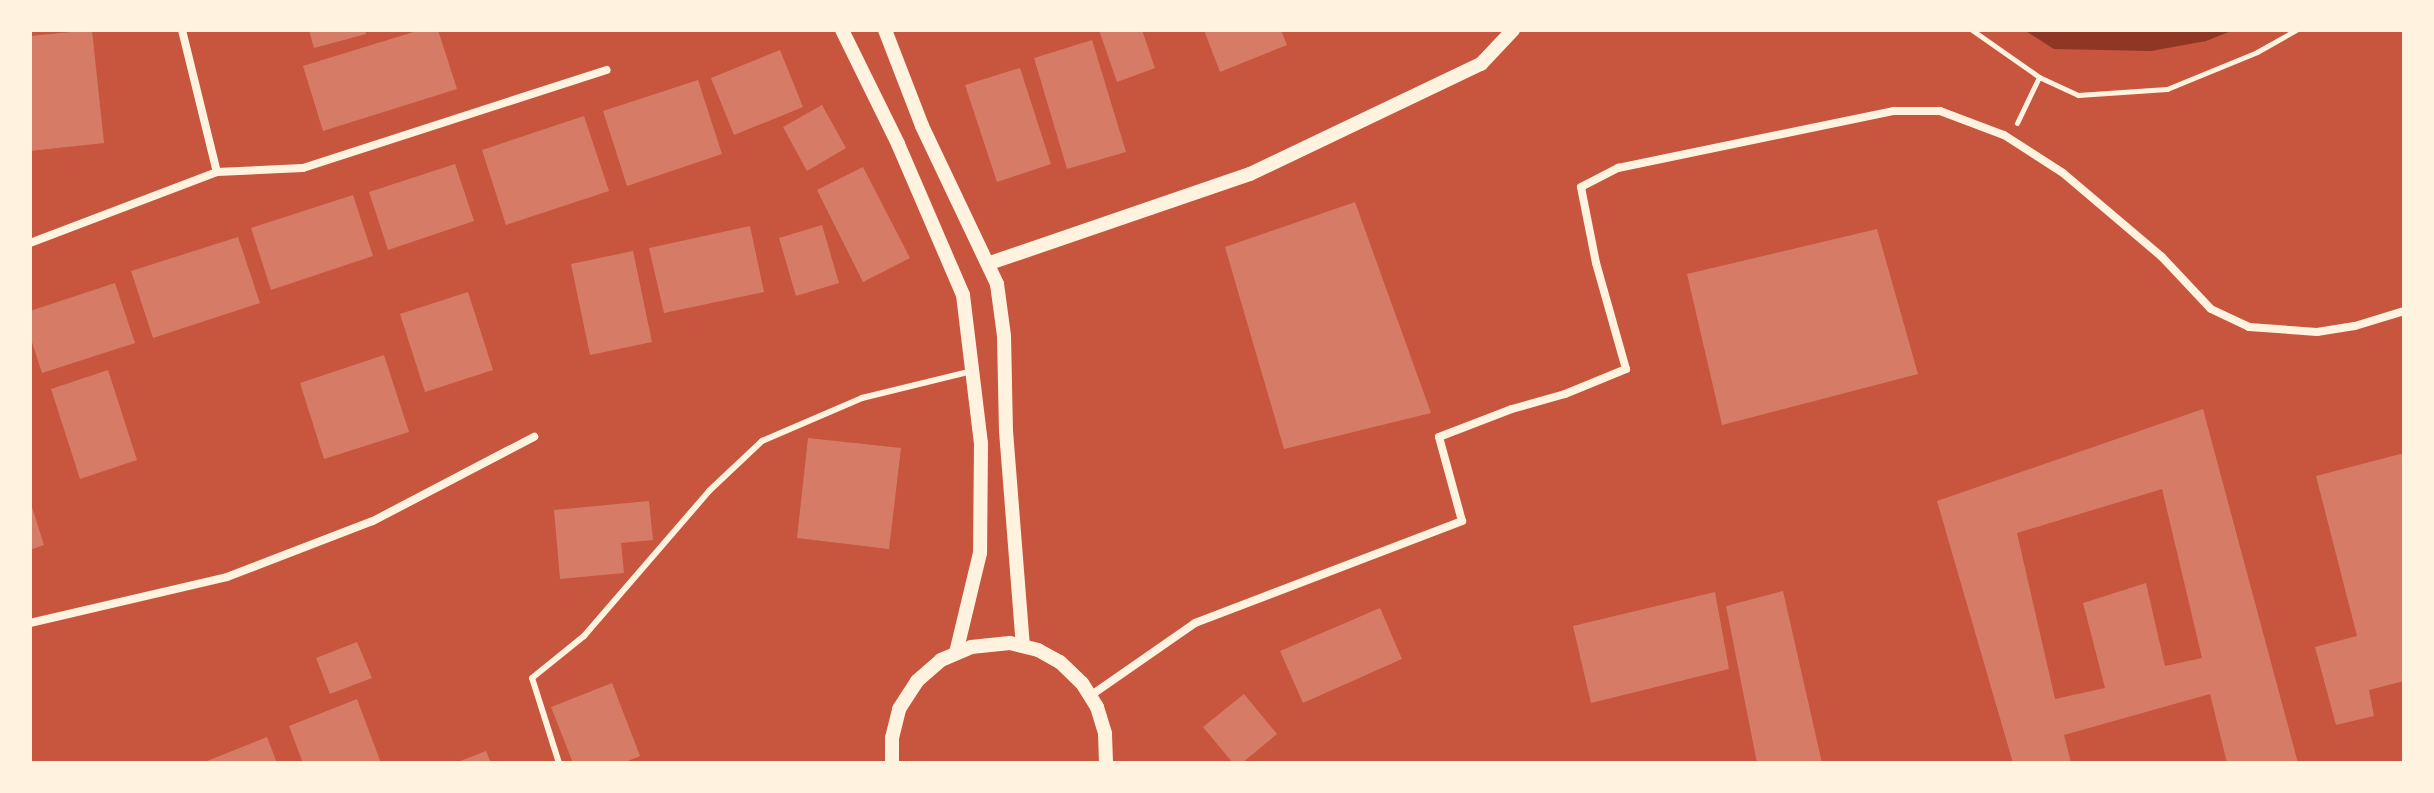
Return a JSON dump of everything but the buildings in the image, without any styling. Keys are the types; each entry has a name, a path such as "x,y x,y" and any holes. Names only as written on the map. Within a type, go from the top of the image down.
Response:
{"street":[{"path":"182,30 217,172"},
{"path":"842,30 898,144 963,295 981,443 980,553 956,653"},
{"path":"885,30 922,126 990,263 997,284 1004,336 1006,431 1023,645"},
{"path":"990,263 1250,174 1481,64 1513,30"},
{"path":"30,243 217,172 303,168 607,70"},
{"path":"1090,696 1195,623 1462,521 1439,437 1626,369 1596,263 1581,187 1618,168 1664,156 1894,111 1940,111 2009,138 2063,173 2117,216 2211,309 2249,327 2317,332 2355,326 2404,311"},
{"path":"30,623 227,577 373,521 534,437"},
{"path":"892,763 892,738 899,709 917,681 941,660 995,643 1023,645 1060,662 1090,696 1105,734 1106,763"}],"lane":[{"path":"559,763 532,678 584,636 709,491 762,441 862,398 972,371"}],"path":[{"path":"1972,30 2039,77 2078,95 2167,89 2257,52 2296,30"},
{"path":"2009,138 2039,77"}],"shaded area":[{"path":"2024,30 2234,30 2206,41 2151,51 2054,49"}]}
